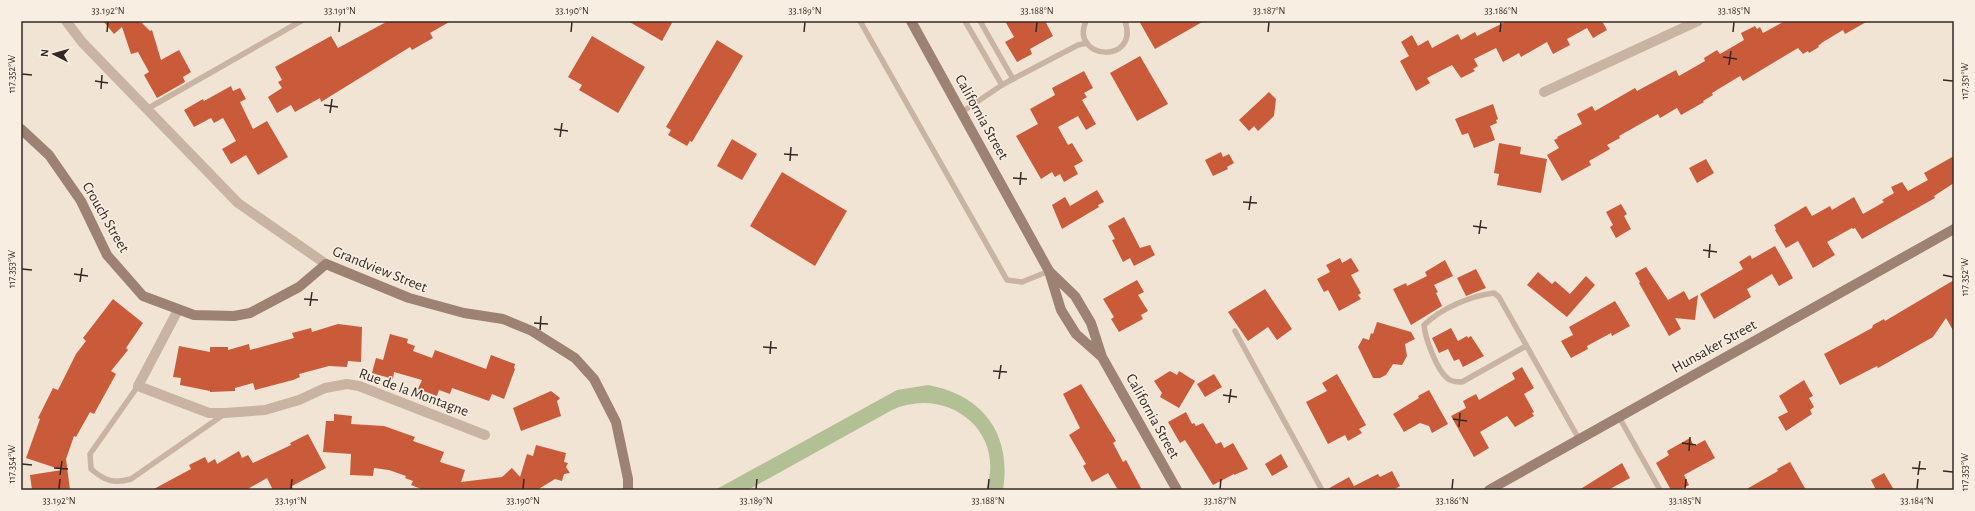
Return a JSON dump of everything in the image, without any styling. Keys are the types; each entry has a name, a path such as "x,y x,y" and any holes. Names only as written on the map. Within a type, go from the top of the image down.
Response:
{"main road":[{"name":"California Street","path":"911,21 1049,271 1061,310 1076,334 1102,357"},
{"name":"Crouch Street","path":"21,130 49,155 82,202 107,255 143,296 178,310 200,315 234,316 250,313 299,287 326,264"},
{"name":"Hunsaker Street","path":"1489,490 1954,229"},
{"name":"Grandview Street","path":"326,264 409,298 464,313 503,319 532,331 575,358 594,379 616,422 628,480 628,490"},
{"name":"California Street","path":"1049,271 1075,296 1091,323 1102,357 1177,490"}],"street":[{"name":"Grandview Street","path":"66,21 82,42 238,203 326,264"},
{"path":"1544,92 1698,21"},
{"path":"138,386 178,310"},
{"name":"Rue de la Montagne","path":"138,386 209,413 225,413 265,410 299,400 325,388 347,384 359,386 485,435"}],"lane":[{"path":"147,109 301,21"},
{"path":"860,21 1007,280 1022,282 1049,271"},
{"path":"965,21 1002,85"},
{"path":"980,21 1013,79"},
{"path":"1086,21 1084,30 1087,43 1096,51 1102,53 1114,51 1124,42 1127,36 1128,28 1125,21"},
{"path":"962,112 1002,85 1078,45 1087,43"},
{"path":"1526,346 1462,382 1454,382 1447,378 1439,366 1424,334 1424,325 1440,313 1459,303 1482,295 1494,294 1499,297 1579,439"},
{"path":"1235,331 1322,490"},
{"path":"138,386 90,454 91,469 101,478 118,482 131,479 225,413"},
{"path":"1619,417 1660,490"}],"green space":[{"path":"928,385 947,390 964,398 978,408 990,420 998,435 1003,451 1005,470 1003,490 986,490 990,469 988,449 980,432 968,418 951,409 933,404 913,404 892,410 748,490 715,490 897,390"}],"building":[{"path":"103,21 140,21 150,31 152,30 161,60 179,50 191,72 183,77 185,82 157,98 144,75 149,72 138,52 131,54 122,27 114,34"},
{"path":"388,21 451,21 430,33 433,38 412,50 410,47 321,102 320,98 295,112 291,105 277,113 268,97 282,88 278,82 282,80 275,67 331,36 338,48"},
{"path":"628,21 673,21 662,41"},
{"path":"1005,21 1045,21 1053,36 1030,49 1032,54 1017,62 1005,42 1014,37"},
{"path":"1139,21 1204,21 1155,49"},
{"path":"1507,21 1602,21 1607,30 1593,38 1587,28 1567,39 1570,45 1553,54 1547,42 1521,57 1519,53 1503,62 1496,48 1474,59 1478,66 1473,69 1475,71 1461,78 1452,65 1427,78 1430,83 1416,91 1400,61 1409,56 1401,42 1412,35 1418,46 1428,40 1432,48 1458,34 1461,40 1475,32 1477,36"},
{"path":"1785,21 1868,21 1845,34 1843,30 1823,42 1818,46 1819,47 1809,53 1808,51 1803,54 1798,48 1743,81 1740,76 1712,93 1713,95 1703,101 1704,102 1681,115 1677,108 1660,118 1658,114 1619,136 1620,138 1607,145 1610,149 1589,161 1591,165 1562,181 1547,155 1559,148 1554,140 1558,138 1557,137 1582,124 1577,114 1592,106 1595,111 1635,88 1637,91 1676,70 1679,76 1705,61 1704,58 1717,50 1720,54 1744,40 1741,33 1755,26 1757,29 1760,27 1763,33"},
{"path":"592,36 645,67 618,113 579,90 582,85 568,77"},
{"path":"717,40 743,56 692,142 690,141 687,146 668,135 671,130 666,127"},
{"path":"1140,56 1168,104 1137,121 1110,73"},
{"path":"1084,71 1093,88 1084,93 1087,97 1082,100 1096,124 1086,130 1078,116 1058,127 1068,145 1072,143 1083,161 1074,166 1078,174 1064,182 1060,174 1055,177 1052,172 1041,179 1016,136 1038,124 1030,109 1055,95 1052,88"},
{"path":"231,86 233,91 240,88 246,99 240,102 253,129 267,121 288,157 258,175 246,155 231,164 222,149 236,141 223,118 214,123 211,118 194,127 184,110"},
{"path":"1269,92 1276,99 1274,116 1258,131 1254,126 1249,131 1239,120"},
{"path":"1493,104 1498,119 1496,120 1497,123 1490,126 1495,140 1474,148 1468,133 1462,135 1455,119"},
{"path":"732,139 757,154 742,180 717,166"},
{"path":"1499,143 1521,147 1520,154 1547,159 1541,193 1497,185 1499,174 1494,173"},
{"path":"1221,152 1223,157 1229,154 1234,163 1227,167 1228,169 1213,176 1205,160"},
{"path":"1954,156 1954,183 1934,196 1935,198 1862,239 1855,228 1852,228 1827,242 1835,255 1813,268 1798,241 1786,248 1775,230 1774,225 1806,206 1812,216 1830,206 1832,210 1854,197 1863,214 1884,202 1882,200 1894,193 1891,187 1902,182 1908,191 1928,180 1924,173"},
{"path":"1706,159 1714,173 1697,183 1689,168"},
{"path":"782,172 847,211 815,266 750,226"},
{"path":"1097,190 1104,202 1098,205 1099,207 1062,229 1052,205 1065,197 1070,206"},
{"path":"1621,204 1627,214 1624,216 1631,229 1616,238 1610,227 1613,225 1606,212"},
{"path":"1124,217 1140,248 1150,245 1155,255 1134,266 1130,258 1123,262 1112,240 1115,239 1108,226"},
{"path":"1775,246 1793,278 1779,286 1772,274 1747,289 1751,297 1714,319 1700,294 1743,269 1739,262 1750,255 1752,259"},
{"path":"1340,258 1342,263 1351,258 1359,271 1351,275 1361,293 1358,295 1361,299 1339,311 1328,290 1324,292 1317,279 1330,272 1326,265"},
{"path":"1445,260 1453,276 1434,285 1438,292 1436,293 1442,306 1411,325 1393,289 1406,283 1407,286 1427,276 1425,272"},
{"path":"1646,267 1668,300 1684,291 1689,300 1698,295 1695,320 1675,318 1681,329 1669,336 1639,283 1640,282 1635,273"},
{"path":"1476,269 1486,288 1466,296 1457,278"},
{"path":"1538,272 1552,284 1555,281 1570,294 1586,276 1595,285 1567,317 1527,285"},
{"path":"1137,280 1144,292 1138,295 1148,311 1141,315 1143,319 1119,332 1111,319 1114,317 1103,299"},
{"path":"1954,280 1954,332 1946,318 1933,337 1878,368 1877,366 1840,385 1824,354 1872,328 1873,325 1884,319 1885,321"},
{"path":"1265,289 1292,329 1277,340 1268,327 1248,341 1228,312"},
{"path":"113,299 143,323 126,348 128,350 111,371 116,374 94,414 90,412 76,437 74,436 66,459 70,490 32,490 30,475 62,470 26,458 40,419 38,418 53,388 58,390 76,354 86,341 83,338"},
{"path":"1615,301 1630,326 1612,336 1611,333 1587,346 1588,349 1571,358 1561,341 1573,335 1569,327"},
{"path":"1377,322 1411,332 1415,339 1405,344 1407,356 1402,365 1393,364 1386,375 1380,378 1373,378 1358,347 1363,338 1369,340 1371,333 1373,334"},
{"path":"338,324 362,327 361,362 348,361 347,367 329,366 299,374 300,377 293,380 255,390 253,383 235,388 235,391 210,392 180,385 181,378 173,377 179,346 210,352 210,347 228,347 228,350 249,344 250,350 294,338 292,333 311,328 312,332"},
{"path":"1451,328 1458,341 1467,336 1468,338 1471,336 1484,356 1463,367 1459,359 1454,361 1448,349 1439,353 1432,338"},
{"path":"390,334 408,339 407,343 415,346 413,351 432,358 435,350 486,369 491,355 515,364 515,369 504,399 492,394 489,401 452,388 450,394 439,390 437,396 418,389 422,380 394,372 393,379 372,373 376,358 383,360"},
{"path":"1522,367 1534,388 1524,394 1534,412 1532,413 1534,416 1515,427 1507,416 1480,432 1489,448 1474,457 1451,416 1466,408 1463,401 1476,394 1479,400 1515,379 1512,373"},
{"path":"1170,371 1177,375 1179,371 1195,381 1179,408 1160,397 1162,393 1154,381"},
{"path":"1214,374 1222,387 1205,397 1197,384"},
{"path":"1337,374 1366,425 1359,429 1362,433 1348,441 1345,435 1328,444 1306,402 1327,391 1322,383"},
{"path":"1804,380 1813,396 1809,398 1814,407 1810,410 1812,414 1786,431 1778,417 1788,412 1779,396"},
{"path":"1081,384 1116,441 1113,443 1123,462 1126,460 1142,490 1118,490 1108,473 1092,482 1083,466 1086,464 1069,435 1080,428 1063,394"},
{"path":"1429,390 1448,424 1432,433 1429,426 1420,423 1404,432 1393,414"},
{"path":"551,391 560,398 557,401 561,416 521,431 513,408"},
{"path":"1186,412 1192,424 1194,423 1196,426 1203,423 1216,444 1221,442 1224,448 1233,443 1248,469 1234,474 1213,485 1185,440 1180,443 1168,422"},
{"path":"334,414 352,416 351,424 384,426 415,437 413,441 444,452 440,462 465,470 461,482 502,477 512,468 520,477 527,454 533,456 536,445 566,453 564,462 568,463 566,467 570,473 564,474 562,481 555,479 537,490 424,490 411,485 413,481 405,478 406,476 389,470 374,468 373,476 350,475 351,454 323,452 326,421 334,421"},
{"path":"308,434 326,468 292,486 293,490 273,490 267,478 246,490 152,490 191,469 189,465 205,457 208,463 215,459 217,464 239,451 242,458 248,455 253,463 291,445 290,443"},
{"path":"1690,438 1694,446 1705,440 1715,458 1684,475 1689,485 1680,490 1671,490 1656,463 1669,455 1667,451"},
{"path":"1281,454 1288,467 1272,476 1265,464"},
{"path":"1790,462 1806,490 1745,490 1778,471 1777,469"},
{"path":"1622,463 1630,478 1608,490 1579,490"},
{"path":"1392,471 1400,486 1393,490 1326,490 1349,477 1354,486 1378,474 1380,477"},
{"path":"1884,473 1894,490 1876,490 1871,480"}]}
